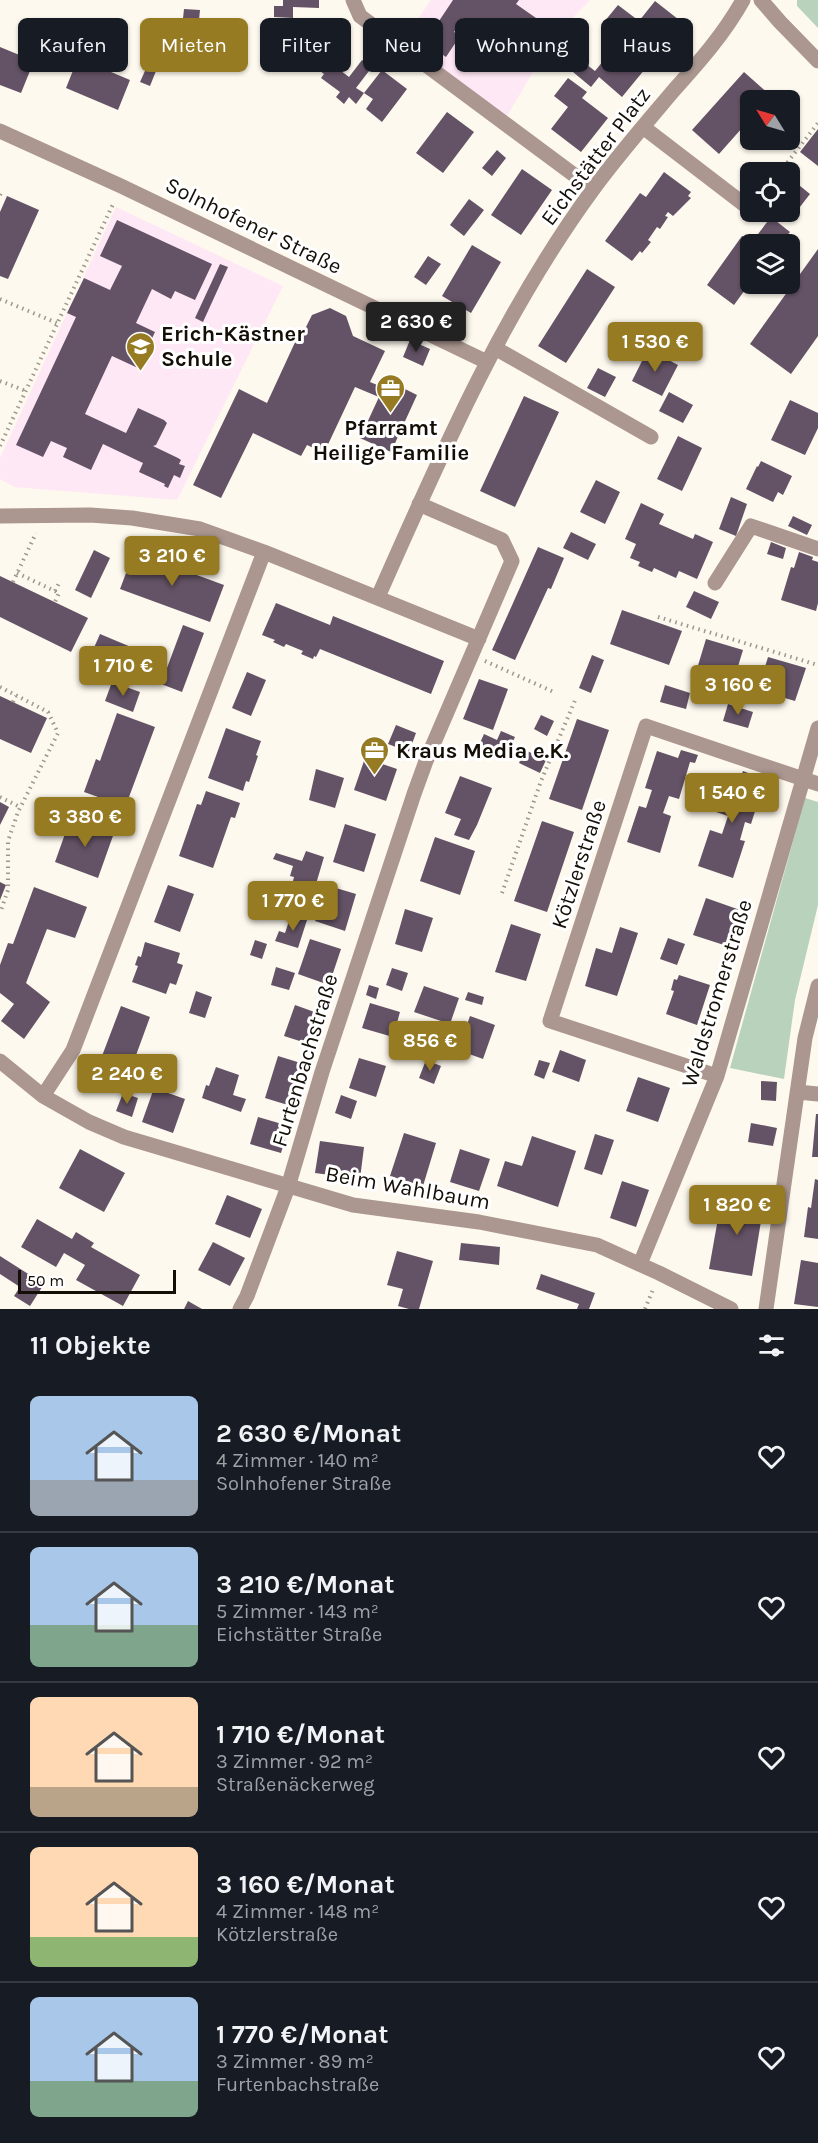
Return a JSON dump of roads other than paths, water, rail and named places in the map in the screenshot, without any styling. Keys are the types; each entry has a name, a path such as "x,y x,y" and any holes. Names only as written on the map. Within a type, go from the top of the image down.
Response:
{"street":[{"path":"353,0 360,16 593,189"},
{"name":"Eichstätter Platz","path":"378,597 419,504 487,362 539,271 593,189 721,37 743,0"},
{"path":"761,0 818,61"},
{"path":"643,127 740,201"},
{"name":"Solnhofener Straße","path":"0,131 121,186 487,362"},
{"path":"495,348 651,437"},
{"name":"Furtenbachstraße","path":"240,1309 288,1187 322,1072 426,761 512,561 502,540 419,504"},
{"path":"0,516 90,515 132,518 200,529 264,552 479,639"},
{"path":"715,583 751,526 818,549"},
{"path":"43,1096 73,1050 264,552"},
{"name":"Kötzlerstraße","path":"717,1076 550,1021 646,726 818,784"},
{"name":"Waldstromerstraße","path":"640,1264 717,1076 818,728"},
{"path":"765,1309 806,1038 818,987"},
{"name":"Beim Wahlbaum","path":"0,1061 43,1096 89,1122 124,1137 354,1205 480,1222 597,1245 731,1309"},
{"path":"798,1092 818,1094"}],"place":[{"name":"Erich-Kästner Schule","path":"140,372"},
{"name":"Pfarramt Heilige Familie","path":"391,414"},
{"name":"Kraus Media e.K.","path":"375,776"}]}
